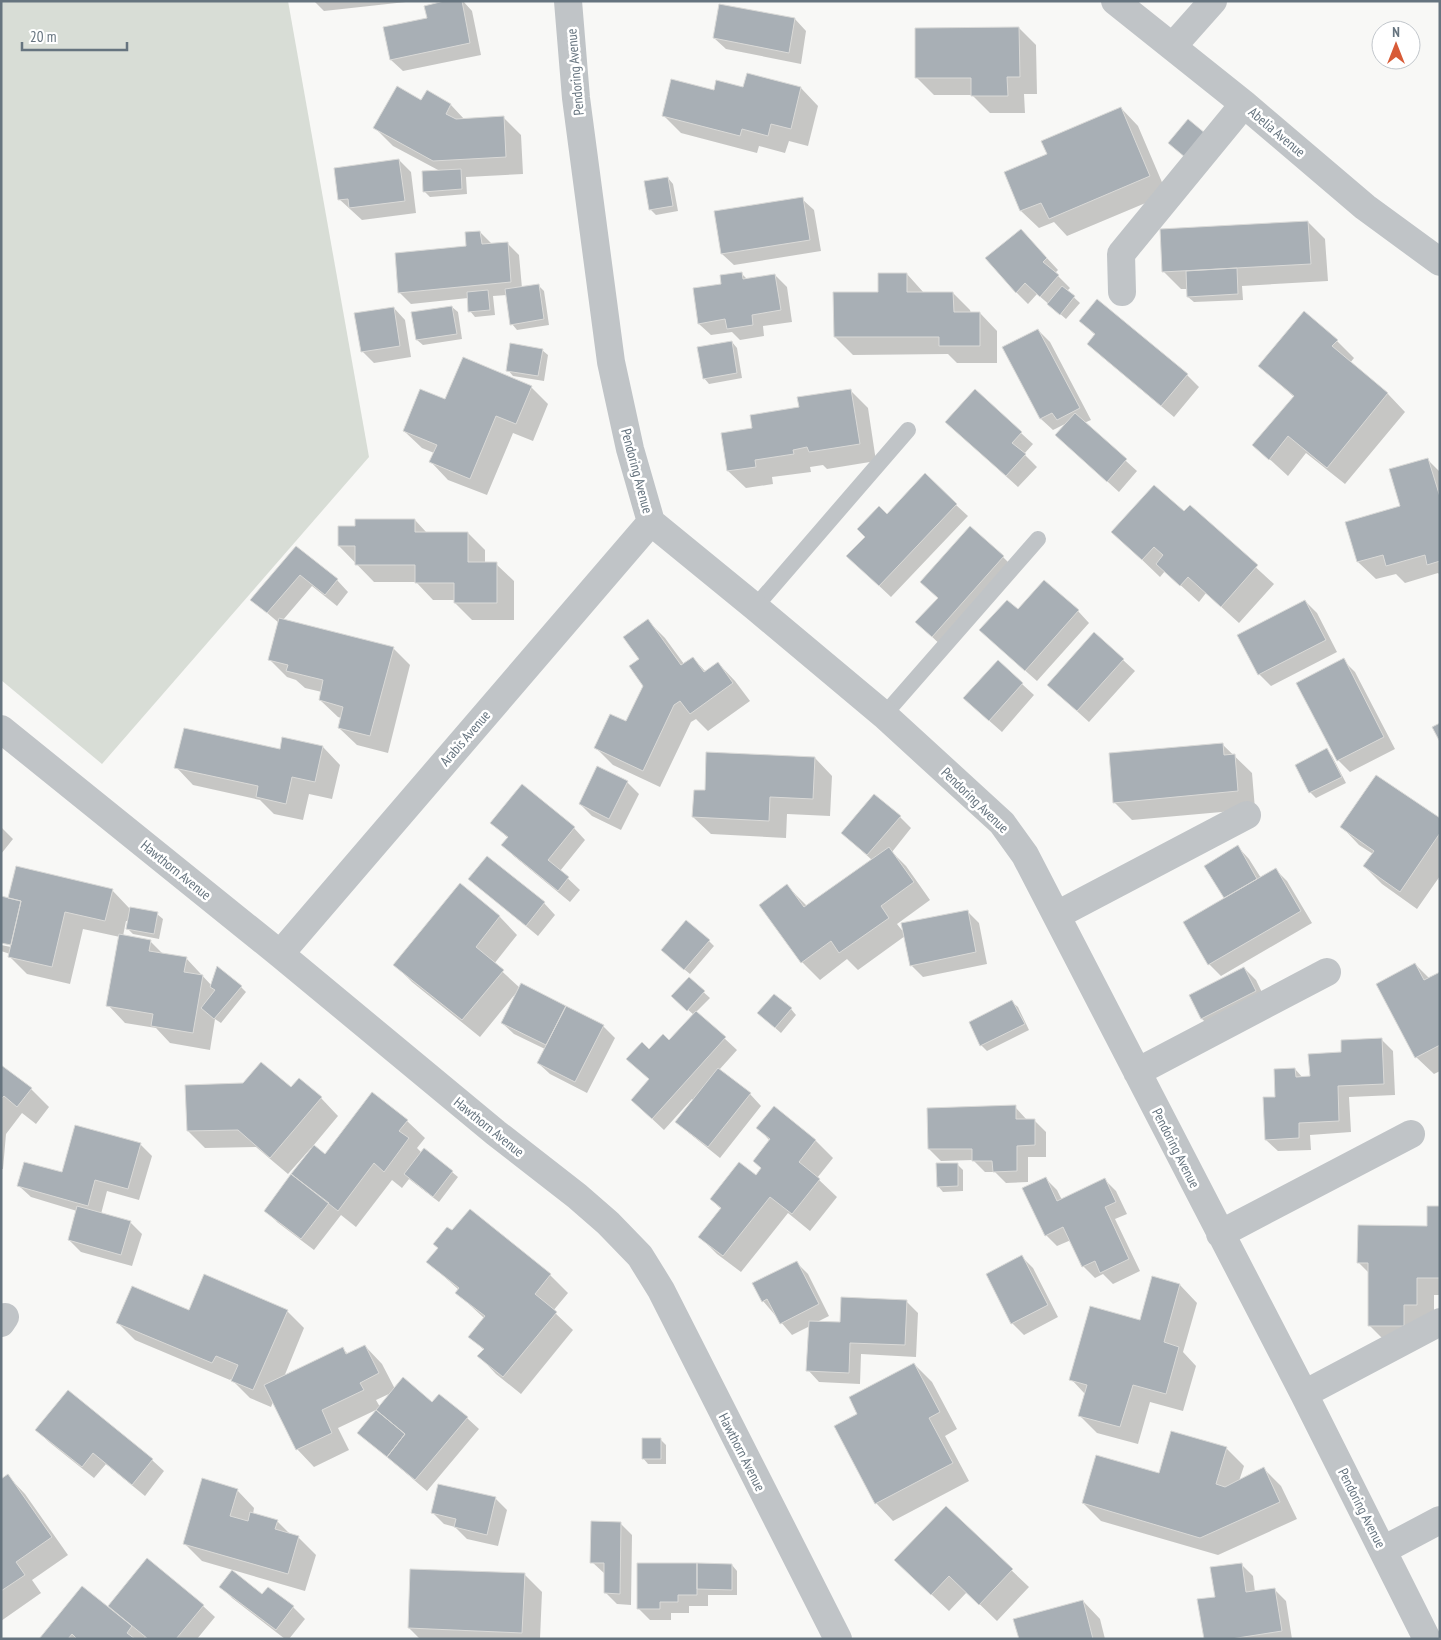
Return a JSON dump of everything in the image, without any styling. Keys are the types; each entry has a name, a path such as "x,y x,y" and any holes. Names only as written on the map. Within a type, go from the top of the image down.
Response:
{"street":[{"name":"Pendoring Avenue","path":"568,1 576,98 610,362 650,522 884,715 1002,823 1025,855 1304,1394 1427,1639"},
{"name":"Abelia Avenue","path":"1114,1 1244,104 1365,207 1440,262"},
{"path":"1172,46 1213,1"},
{"path":"1122,292 1121,254 1244,104"},
{"name":"Arabis Avenue","path":"280,954 650,522"},
{"name":"Hawthorn Avenue","path":"1,729 280,954 496,1133 577,1196 608,1223 640,1256 661,1290 838,1639"},
{"path":"1057,915 1247,815"},
{"path":"1137,1072 1327,972"},
{"path":"1220,1234 1411,1134"},
{"path":"1304,1394 1440,1322"},
{"path":"1383,1550 1440,1520"}],"lane":[{"path":"755,607 908,430"},
{"path":"884,715 1038,539"}],"shaded area":[{"path":"1,1 288,1 369,457 102,764 1,680"}],"building":[{"path":"444,1 462,1 470,43 390,60 383,27 427,18 424,6"},
{"path":"719,4 795,18 789,53 713,38"},
{"path":"1019,27 1020,77 1007,77 1008,96 971,96 971,78 915,78 915,28"},
{"path":"747,73 801,87 791,129 771,124 768,136 742,129 740,136 662,116 671,79 714,90 716,80 743,87"},
{"path":"397,86 421,100 427,90 451,104 446,114 456,119 504,116 506,157 433,161 373,128"},
{"path":"1121,107 1150,176 1049,219 1041,203 1020,211 1004,172 1047,154 1041,141"},
{"path":"1188,119 1206,134 1186,158 1168,143"},
{"path":"399,159 405,201 349,208 348,199 338,200 334,168"},
{"path":"461,169 462,189 423,192 422,171"},
{"path":"668,177 673,206 649,210 644,181"},
{"path":"803,197 810,240 721,254 714,211"},
{"path":"1308,221 1311,264 1162,272 1160,229"},
{"path":"1021,229 1047,258 1043,262 1059,275 1040,297 1025,283 1016,293 985,258"},
{"path":"480,231 482,244 508,242 511,282 398,293 395,253 466,246 465,232"},
{"path":"1237,268 1238,294 1187,297 1186,271"},
{"path":"742,272 743,279 775,274 781,310 752,315 753,325 727,329 725,319 698,324 693,288 721,284 720,275"},
{"path":"878,273 907,273 907,292 953,292 954,312 980,312 980,346 939,346 939,337 834,337 833,292 878,292"},
{"path":"539,284 544,319 510,325 505,289"},
{"path":"1062,286 1075,296 1060,315 1047,304"},
{"path":"488,290 490,310 468,312 467,292"},
{"path":"1097,299 1188,374 1161,406 1087,344 1095,334 1079,321"},
{"path":"452,306 457,334 416,340 411,312"},
{"path":"394,307 400,346 361,352 354,313"},
{"path":"1304,311 1338,340 1332,346 1388,393 1327,468 1288,436 1269,460 1252,445 1294,396 1258,366"},
{"path":"1038,329 1080,408 1057,420 1052,413 1040,419 1002,347"},
{"path":"732,341 737,373 703,379 697,347"},
{"path":"510,343 543,349 538,376 506,371"},
{"path":"463,357 532,386 516,424 496,416 470,479 429,462 437,445 403,431 420,389 445,399"},
{"path":"851,389 860,444 809,452 807,447 793,450 794,454 755,460 756,467 727,471 721,433 752,428 750,415 799,407 797,397"},
{"path":"975,389 1022,432 1012,443 1026,454 1006,476 945,422"},
{"path":"1075,413 1127,459 1107,482 1055,435"},
{"path":"1428,458 1440,497 1440,561 1427,565 1425,555 1386,566 1383,555 1357,562 1345,522 1400,506 1389,469"},
{"path":"925,473 957,504 879,586 846,556 865,537 857,529 879,506 887,514"},
{"path":"1154,485 1184,511 1190,505 1258,565 1221,607 1188,577 1180,586 1156,564 1163,555 1154,547 1142,560 1111,532"},
{"path":"355,519 415,519 415,532 468,532 468,562 497,562 497,603 454,603 454,583 415,583 415,565 355,565 355,546 338,546 338,526 355,526"},
{"path":"970,526 1004,556 932,637 915,622 938,598 920,582"},
{"path":"296,546 338,579 325,595 300,575 267,613 250,600"},
{"path":"1044,580 1079,610 1025,671 979,630 1007,600 1018,609"},
{"path":"1305,600 1326,640 1258,675 1237,635"},
{"path":"279,618 394,647 370,736 338,728 343,707 319,700 323,680 286,671 288,665 268,660"},
{"path":"648,619 681,665 693,657 704,672 718,662 733,683 690,714 680,701 674,705 643,771 594,748 610,714 626,721 643,686 629,666 639,659 623,637"},
{"path":"1094,632 1124,659 1077,711 1047,685"},
{"path":"1344,658 1384,737 1337,761 1296,683"},
{"path":"998,660 1023,683 989,721 963,698"},
{"path":"1440,723 1440,742 1432,727"},
{"path":"184,728 280,749 282,737 323,746 315,782 292,777 286,804 256,797 258,786 174,768"},
{"path":"1223,743 1224,755 1235,754 1238,791 1113,803 1109,753"},
{"path":"1327,748 1342,777 1309,793 1295,765"},
{"path":"706,752 815,757 813,799 770,797 769,821 692,817 694,790 705,790"},
{"path":"597,766 628,781 609,819 579,804"},
{"path":"1376,775 1440,818 1440,833 1400,892 1363,866 1374,851 1340,827"},
{"path":"522,784 575,827 548,860 569,877 558,891 501,845 508,837 490,823"},
{"path":"874,794 901,816 867,855 841,833"},
{"path":"1238,845 1257,879 1224,898 1204,866"},
{"path":"889,847 914,882 881,906 889,918 839,953 831,941 801,963 759,905 787,884 804,907"},
{"path":"487,856 545,902 526,926 468,879"},
{"path":"16,866 113,889 105,921 65,912 52,967 8,957 21,901 8,898"},
{"path":"1276,868 1301,911 1208,965 1183,922"},
{"path":"460,883 500,916 476,947 504,970 462,1020 393,965"},
{"path":"1,896 21,901 11,945 1,943"},
{"path":"130,907 158,912 154,934 126,929"},
{"path":"968,910 976,952 910,966 901,923"},
{"path":"686,920 710,940 684,970 661,950"},
{"path":"119,934 151,940 149,951 187,957 184,972 203,975 193,1033 151,1026 153,1014 106,1006"},
{"path":"1415,963 1424,980 1440,972 1440,1045 1415,1058 1376,984"},
{"path":"217,966 242,986 214,1019 201,1008 215,990 210,987"},
{"path":"1244,967 1256,991 1201,1019 1189,995"},
{"path":"689,977 705,991 687,1011 671,996"},
{"path":"521,983 566,1006 546,1045 501,1023"},
{"path":"774,994 792,1008 775,1028 757,1013"},
{"path":"1012,1000 1025,1024 980,1046 969,1022"},
{"path":"566,1006 604,1025 575,1082 537,1063"},
{"path":"696,1011 726,1037 652,1119 631,1100 649,1079 626,1059 642,1042 649,1049 663,1034 669,1040"},
{"path":"1382,1038 1384,1084 1338,1086 1339,1121 1299,1123 1299,1138 1265,1140 1263,1097 1275,1097 1274,1069 1295,1068 1296,1077 1310,1076 1308,1054 1341,1052 1341,1040"},
{"path":"261,1062 291,1087 299,1078 322,1097 270,1158 238,1130 187,1131 185,1085 243,1083"},
{"path":"1,1065 32,1088 17,1107 4,1096 1,1099"},
{"path":"718,1068 751,1093 708,1147 675,1122"},
{"path":"372,1092 408,1120 399,1131 409,1138 384,1172 374,1163 338,1211 291,1174 314,1145 325,1154"},
{"path":"1016,1105 1016,1119 1035,1119 1035,1145 1017,1146 1017,1171 993,1172 992,1161 972,1161 972,1149 928,1149 927,1108"},
{"path":"774,1106 816,1140 799,1162 820,1179 792,1214 770,1197 723,1256 698,1237 721,1208 710,1199 739,1162 756,1175 761,1168 753,1161 770,1139 756,1128"},
{"path":"75,1125 141,1143 128,1189 95,1180 88,1206 17,1186 24,1162 62,1172"},
{"path":"424,1148 453,1171 433,1197 404,1174"},
{"path":"936,1163 958,1163 958,1186 937,1187"},
{"path":"291,1174 329,1203 301,1239 264,1211"},
{"path":"1046,1177 1057,1201 1105,1178 1116,1202 1105,1207 1129,1259 1100,1273 1095,1261 1082,1267 1063,1227 1045,1236 1022,1188"},
{"path":"77,1206 131,1221 121,1255 68,1240"},
{"path":"1427,1206 1440,1206 1440,1278 1417,1278 1417,1305 1404,1305 1404,1326 1368,1326 1368,1263 1357,1263 1358,1225 1427,1226"},
{"path":"470,1209 551,1274 535,1294 557,1312 503,1377 477,1356 484,1349 468,1337 485,1316 455,1293 459,1288 426,1262 438,1248 433,1244 447,1227 452,1230"},
{"path":"1022,1255 1048,1305 1011,1324 986,1274"},
{"path":"797,1261 819,1304 780,1324 767,1299 762,1302 752,1283"},
{"path":"204,1274 288,1310 253,1390 231,1381 238,1365 216,1356 212,1363 116,1323 132,1286 189,1310"},
{"path":"1152,1276 1180,1284 1164,1342 1179,1347 1166,1394 1133,1385 1120,1427 1078,1416 1087,1385 1069,1380 1090,1306 1140,1320"},
{"path":"841,1297 907,1300 905,1345 850,1343 849,1373 806,1371 809,1321 840,1322"},
{"path":"365,1345 379,1373 360,1383 364,1390 322,1410 332,1433 296,1450 264,1385 343,1347 346,1354"},
{"path":"914,1363 940,1412 929,1418 953,1463 875,1504 834,1426 857,1414 849,1397"},
{"path":"403,1377 432,1402 439,1394 468,1417 415,1480 387,1457 405,1434 376,1410"},
{"path":"68,1390 153,1459 132,1485 93,1453 82,1467 35,1430"},
{"path":"376,1410 405,1434 387,1457 357,1433"},
{"path":"1171,1431 1227,1447 1216,1484 1225,1487 1264,1467 1280,1502 1200,1538 1082,1503 1096,1455 1159,1473"},
{"path":"642,1438 661,1438 661,1459 642,1459"},
{"path":"8,1474 52,1537 16,1562 25,1575 1,1591 1,1479"},
{"path":"202,1478 238,1489 230,1516 248,1521 250,1512 278,1520 275,1529 299,1536 288,1574 183,1544"},
{"path":"438,1484 496,1497 487,1535 454,1527 456,1519 431,1513"},
{"path":"946,1506 1013,1569 979,1605 949,1576 931,1595 894,1560"},
{"path":"591,1521 621,1522 620,1594 604,1593 604,1563 590,1563"},
{"path":"147,1558 204,1605 176,1639 148,1639 108,1606"},
{"path":"637,1563 697,1563 697,1595 678,1595 678,1602 660,1602 660,1609 637,1609"},
{"path":"697,1563 732,1564 732,1590 697,1589"},
{"path":"1242,1563 1246,1592 1275,1588 1282,1631 1231,1639 1204,1639 1197,1599 1215,1597 1210,1567"},
{"path":"410,1569 525,1573 522,1633 408,1628"},
{"path":"232,1570 262,1594 268,1587 294,1606 276,1630 219,1587"},
{"path":"82,1586 132,1626 127,1633 135,1639 77,1639 72,1634 68,1639 39,1639"},
{"path":"1083,1600 1093,1639 1019,1639 1013,1619"}]}
